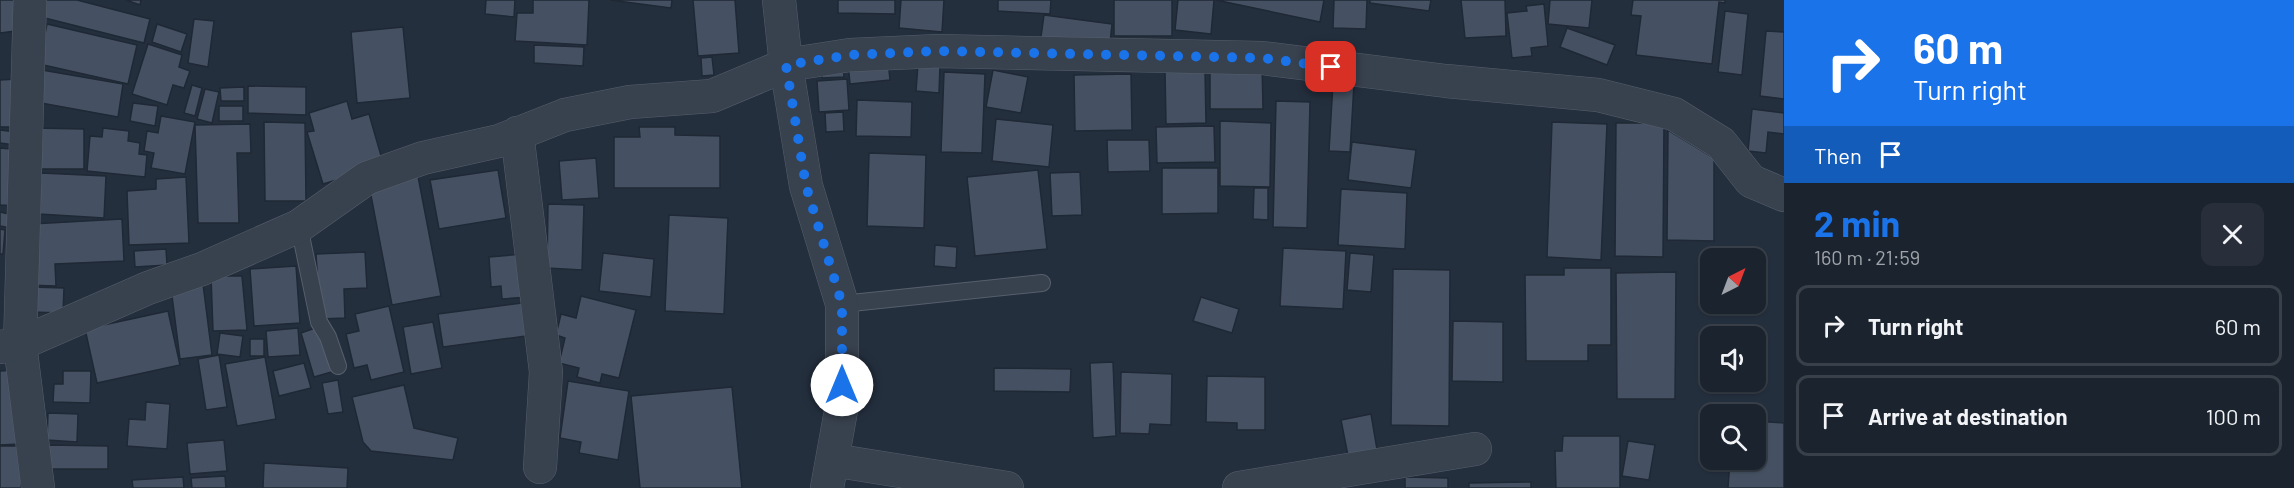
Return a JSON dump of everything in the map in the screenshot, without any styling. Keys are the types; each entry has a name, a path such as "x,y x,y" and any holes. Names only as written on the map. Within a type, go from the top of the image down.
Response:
{"street":[{"path":"30,0 10,345 38,488"},
{"path":"779,0 786,65 806,186 842,304 842,405 830,474 1007,488"},
{"path":"10,345 148,288 202,269 299,226 367,178 423,158 499,141 565,115 630,102 712,96 786,65 850,55 938,51 1262,58 1446,81 1598,95 1674,114 1721,143 1751,181 1784,195"},
{"path":"517,133 546,372 540,467"},
{"path":"1239,488 1475,448"}],"lane":[{"path":"299,226 319,322 328,337 338,366"},
{"path":"842,304 1042,283"}],"building":[{"path":"0,0 17,0 23,30 0,33"},
{"path":"41,0 77,0 150,19 144,43 37,16"},
{"path":"126,0 141,0 140,5"},
{"path":"486,0 515,0 514,17 485,14"},
{"path":"533,0 589,0 587,45 515,41 517,13 533,13"},
{"path":"610,0 672,0 671,8"},
{"path":"693,0 735,0 739,53 698,56"},
{"path":"838,0 895,0 895,14 838,13"},
{"path":"901,0 944,0 942,32 899,28"},
{"path":"998,0 1051,0 1050,14 998,11"},
{"path":"1114,0 1172,0 1172,36 1114,36"},
{"path":"1178,0 1214,0 1211,34 1175,30"},
{"path":"1216,0 1324,0 1320,22"},
{"path":"1334,0 1367,0 1366,29 1333,28"},
{"path":"1370,0 1431,0 1429,11 1370,3"},
{"path":"1461,0 1505,0 1506,36 1465,38"},
{"path":"1550,0 1592,0 1589,28 1548,24"},
{"path":"1633,0 1725,0 1725,3 1719,2 1712,64 1636,55 1641,16 1631,15"},
{"path":"1544,4 1548,46 1531,48 1532,56 1512,58 1507,13 1527,11 1526,6"},
{"path":"1725,11 1748,14 1742,75 1718,72"},
{"path":"1044,15 1112,24 1109,53 1040,44"},
{"path":"194,19 214,21 208,67 188,63"},
{"path":"47,24 137,45 128,84 39,64"},
{"path":"157,24 187,34 181,52 152,42"},
{"path":"403,27 410,98 357,103 351,32"},
{"path":"1567,28 1615,45 1607,65 1560,47"},
{"path":"1766,31 1784,32 1784,99 1760,96"},
{"path":"148,44 182,55 179,67 190,71 184,88 173,85 167,105 132,94"},
{"path":"534,45 584,47 583,66 534,63"},
{"path":"712,57 714,75 702,76 701,58"},
{"path":"888,60 890,80 850,84 848,63"},
{"path":"1210,63 1262,63 1263,109 1210,109"},
{"path":"918,64 940,65 939,93 916,91"},
{"path":"843,66 844,77 822,78 822,68"},
{"path":"36,69 123,84 118,117 30,101"},
{"path":"993,70 1028,77 1021,113 986,107"},
{"path":"1165,70 1205,70 1206,123 1166,124"},
{"path":"944,72 985,74 982,153 941,152"},
{"path":"1131,74 1132,130 1075,131 1074,75"},
{"path":"17,79 18,127 0,127 0,80"},
{"path":"847,79 849,110 819,112 817,81"},
{"path":"1333,83 1354,84 1350,152 1329,151"},
{"path":"192,85 202,88 195,116 184,113"},
{"path":"248,86 306,87 306,115 248,113"},
{"path":"244,87 244,101 221,101 220,88"},
{"path":"205,89 219,92 212,123 197,119"},
{"path":"857,100 912,102 911,137 856,136"},
{"path":"347,101 352,119 369,114 384,166 323,184 307,132 314,131 309,113"},
{"path":"1276,101 1310,102 1307,228 1273,227"},
{"path":"133,103 158,106 155,126 130,121"},
{"path":"219,106 243,106 243,121 219,121"},
{"path":"1752,109 1784,113 1784,134 1768,132 1766,153 1748,151"},
{"path":"843,112 844,131 826,132 825,113"},
{"path":"161,116 195,122 185,174 151,168 154,153 144,151 147,131 158,133"},
{"path":"996,119 1053,125 1049,167 992,161"},
{"path":"1220,121 1271,123 1270,187 1220,186"},
{"path":"264,122 305,123 306,201 265,201"},
{"path":"1552,122 1607,124 1601,260 1547,257"},
{"path":"1616,123 1664,123 1663,257 1615,256"},
{"path":"250,124 251,153 237,153 239,223 198,223 195,125"},
{"path":"1214,126 1215,162 1157,163 1156,127"},
{"path":"639,127 675,127 675,135 720,136 720,188 614,188 614,137 640,137"},
{"path":"32,128 84,129 84,169 32,169"},
{"path":"103,128 129,131 128,141 140,143 139,154 147,155 145,177 87,171 90,136 102,137"},
{"path":"0,130 24,133 22,146 0,143"},
{"path":"1668,130 1714,158 1714,241 1667,240"},
{"path":"1107,140 1149,140 1150,171 1108,172"},
{"path":"1352,142 1416,150 1411,188 1348,180"},
{"path":"0,148 21,150 17,206 0,205"},
{"path":"869,153 926,155 924,228 867,226"},
{"path":"596,158 599,198 562,200 559,161"},
{"path":"1162,168 1218,168 1218,213 1162,214"},
{"path":"498,170 506,218 439,229 430,180"},
{"path":"1038,170 1047,249 975,256 967,177"},
{"path":"417,171 441,296 392,305 368,180"},
{"path":"1080,172 1082,215 1052,216 1050,173"},
{"path":"41,173 106,176 104,218 39,214"},
{"path":"186,177 189,243 129,245 127,191 156,189 156,179"},
{"path":"1254,188 1268,188 1268,220 1253,219"},
{"path":"1341,189 1407,193 1405,249 1338,245"},
{"path":"548,204 584,205 582,270 547,268"},
{"path":"0,212 13,215 11,228 0,226"},
{"path":"669,215 728,218 724,314 665,311"},
{"path":"122,219 124,261 55,264 56,286 26,285 31,224"},
{"path":"0,229 5,230 3,254 0,254"},
{"path":"935,245 957,247 956,268 934,266"},
{"path":"1283,248 1346,251 1343,309 1280,306"},
{"path":"166,249 167,265 135,267 134,251"},
{"path":"365,252 367,288 344,289 345,318 320,319 316,254"},
{"path":"603,253 654,259 651,297 599,291"},
{"path":"1350,253 1374,255 1371,292 1347,290"},
{"path":"524,254 528,297 502,299 501,286 491,287 489,257"},
{"path":"296,266 300,323 254,326 250,269"},
{"path":"1564,268 1611,268 1611,345 1588,345 1588,361 1526,361 1525,275 1564,275"},
{"path":"1393,269 1450,270 1449,426 1391,425"},
{"path":"1676,272 1675,399 1617,399 1616,273"},
{"path":"211,276 242,276 247,330 213,331"},
{"path":"203,284 212,355 180,359 171,288"},
{"path":"31,287 64,288 63,313 30,312"},
{"path":"581,296 636,310 619,378 602,374 600,383 577,377 579,368 559,363 565,338 556,335 561,314 576,318"},
{"path":"1201,297 1239,309 1232,333 1193,321"},
{"path":"522,303 526,336 443,347 438,314"},
{"path":"389,306 404,372 371,380 367,365 354,368 346,334 359,331 355,314"},
{"path":"168,311 180,365 97,383 85,329"},
{"path":"1453,321 1503,322 1503,382 1452,381"},
{"path":"433,322 442,368 411,374 403,327"},
{"path":"321,326 335,371 314,377 301,333"},
{"path":"298,328 300,355 268,357 266,331"},
{"path":"220,333 243,336 240,357 217,354"},
{"path":"250,339 264,339 264,356 250,356"},
{"path":"219,355 227,407 206,410 198,359"},
{"path":"265,357 276,419 237,426 225,364"},
{"path":"1113,362 1116,436 1093,438 1090,363"},
{"path":"304,363 311,388 279,396 273,371"},
{"path":"994,368 1071,369 1070,392 994,391"},
{"path":"16,370 20,444 0,445 0,371"},
{"path":"63,371 91,371 90,403 53,402 54,384 63,384"},
{"path":"1121,372 1172,374 1171,425 1150,424 1149,434 1120,433"},
{"path":"1207,376 1265,377 1265,430 1237,430 1237,423 1206,422"},
{"path":"338,380 343,412 328,414 322,383"},
{"path":"568,381 629,391 618,460 579,453 581,442 560,438"},
{"path":"404,385 414,428 458,438 453,460 371,451 363,442 352,397"},
{"path":"732,387 742,488 640,488 631,396"},
{"path":"146,402 170,404 167,449 127,446 129,419 145,420"},
{"path":"48,413 78,414 77,442 47,440"},
{"path":"1371,414 1378,455 1349,461 1341,420"},
{"path":"1766,422 1784,423 1784,488 1728,488 1729,470 1766,470"},
{"path":"1563,436 1620,436 1620,488 1556,488 1555,451 1562,451"},
{"path":"224,440 227,471 190,474 187,443"},
{"path":"1628,441 1655,445 1649,480 1622,476"},
{"path":"47,445 108,446 108,469 47,469"},
{"path":"0,446 20,446 21,488 0,488"},
{"path":"264,463 348,468 347,488 263,488"},
{"path":"225,476 226,488 192,488 191,478"},
{"path":"183,477 184,488 133,488 132,480"},
{"path":"1405,477 1448,478 1448,488 1405,488"},
{"path":"1531,482 1531,488 1469,488 1469,483"}],"route":[{"path":"842,385 842,304 806,186 786,65 850,55 938,51 1262,58 1331,67"}]}
